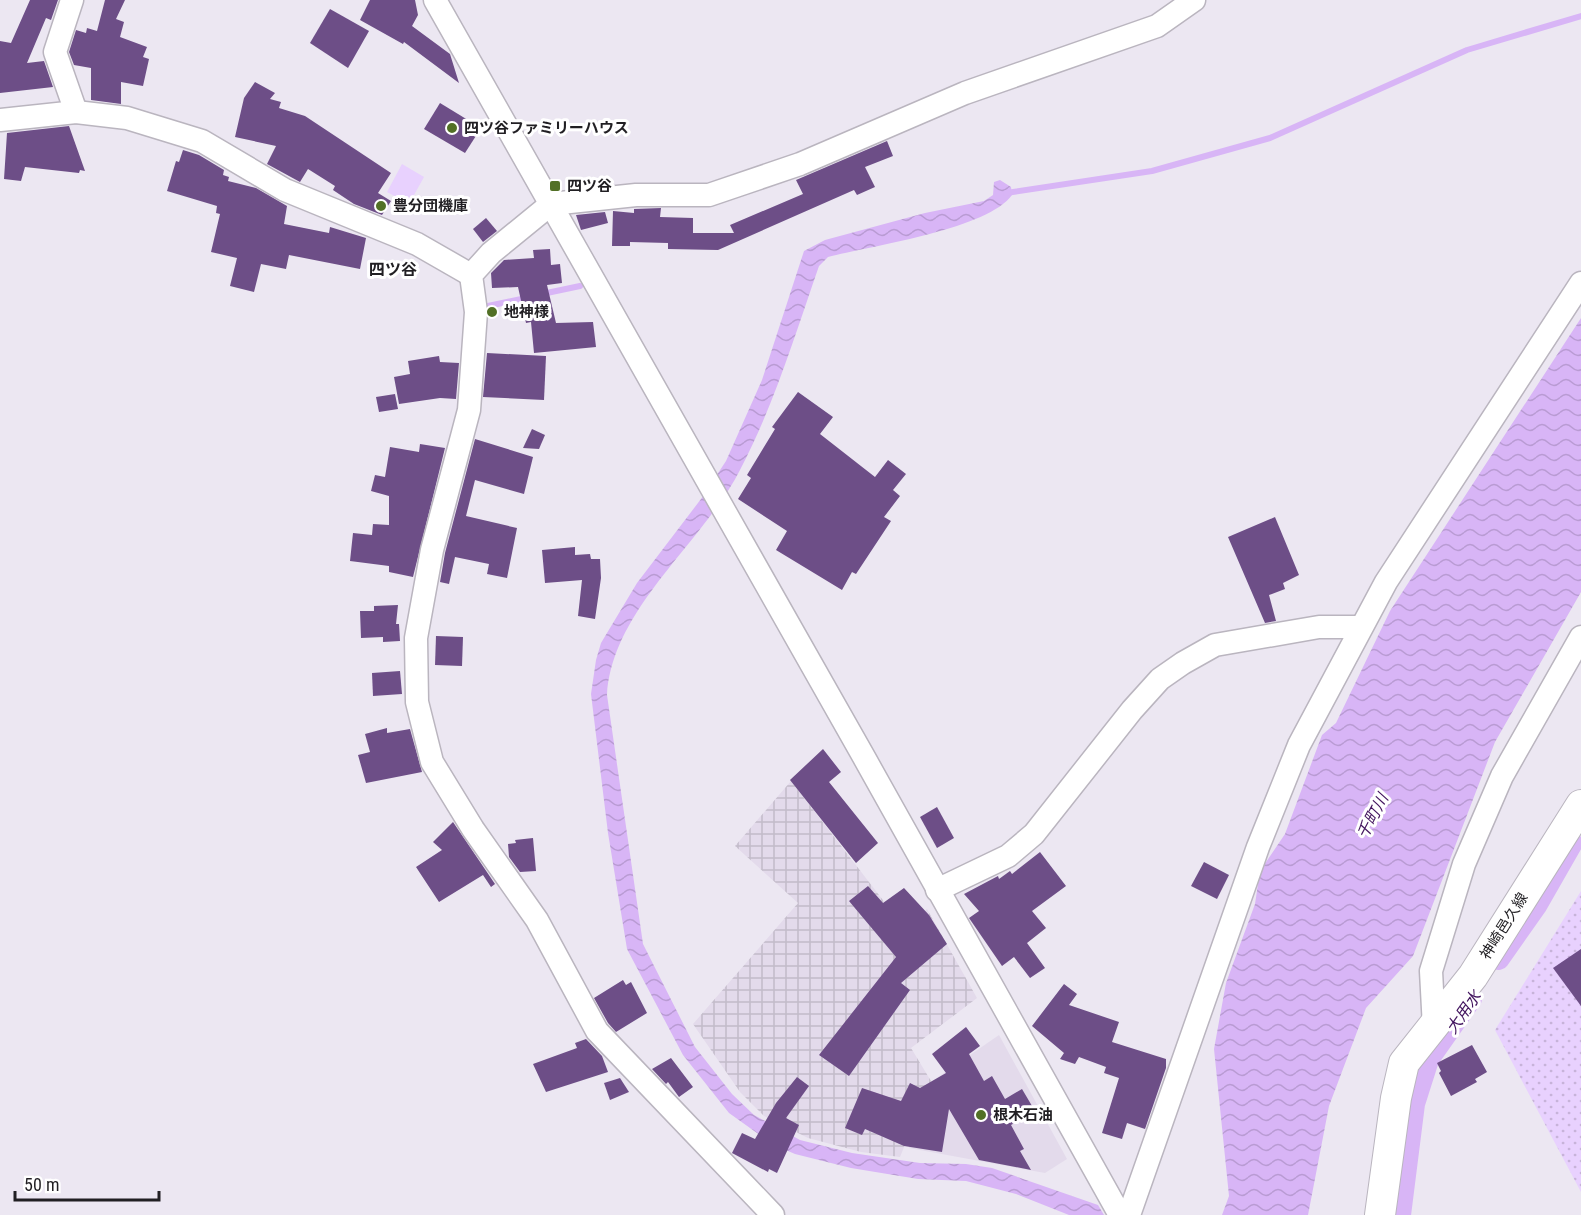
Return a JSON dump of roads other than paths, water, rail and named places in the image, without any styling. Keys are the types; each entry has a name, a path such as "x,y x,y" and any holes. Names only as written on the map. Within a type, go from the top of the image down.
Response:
{"main road":[{"name":"神崎邑久線","path":"1380,1215 1396,1098 1404,1063 1473,976 1581,805"}],"street":[{"path":"72,0 55,52 76,112"},
{"path":"435,0 1120,1215"},
{"path":"773,1215 597,1031 537,920 473,829 432,762 417,702 417,638 432,550 469,410 476,312 471,275 491,253 550,204 636,195 709,195 800,164 965,93 1157,26 1194,0"},
{"path":"0,120 76,112 127,118 202,141 285,190 417,244 471,275"},
{"path":"1130,1215 1258,847 1299,745 1360,627 1508,391 1581,283"},
{"path":"938,890 1008,856 1034,834 1132,710 1160,679 1183,663 1215,645 1318,627 1360,627"},
{"path":"1434,1028 1431,971 1464,864 1502,776 1581,637"}],"water":[{"path":"1000,180 1011,187 1012,195 999,207 979,217 927,235 828,257 819,266 783,370 740,470 724,497 641,606 625,634 613,664 607,695 643,944 695,1047 732,1094 754,1115 800,1140 852,1153 920,1163 966,1164 992,1168 1098,1205 1104,1215 1069,1215 1016,1194 966,1181 918,1179 851,1168 795,1154 774,1145 729,1113 683,1055 627,949 608,833 591,694 601,643 637,583 701,499 726,461 762,380 804,251 825,240 925,213 984,201 993,195 994,182"},
{"name":"千町川","path":"1581,318 1581,592 1495,742 1413,956 1366,1008 1329,1106 1308,1215 1222,1215 1229,1196 1214,1049 1226,983 1255,904 1260,871 1285,834 1322,735 1336,723 1390,611"}],"waterway":[{"path":"1006,193 1152,171 1270,138 1467,50 1581,16"},
{"path":"542,294 580,286"},
{"path":"488,306 526,298"},
{"name":"大用水","path":"1499,960 1537,906 1573,843"},
{"name":"大用水","path":"1401,1215 1415,1104 1429,1060 1472,999"}],"place":[{"name":"四ツ谷ファミリーハウス","path":"452,128"},
{"name":"四ツ谷","path":"555,186"},
{"name":"豊分団機庫","path":"381,206"},
{"name":"地神様","path":"492,312"},
{"name":"根木石油","path":"981,1115"}],"district":[{"name":"四ツ谷","path":"393,269"}]}
